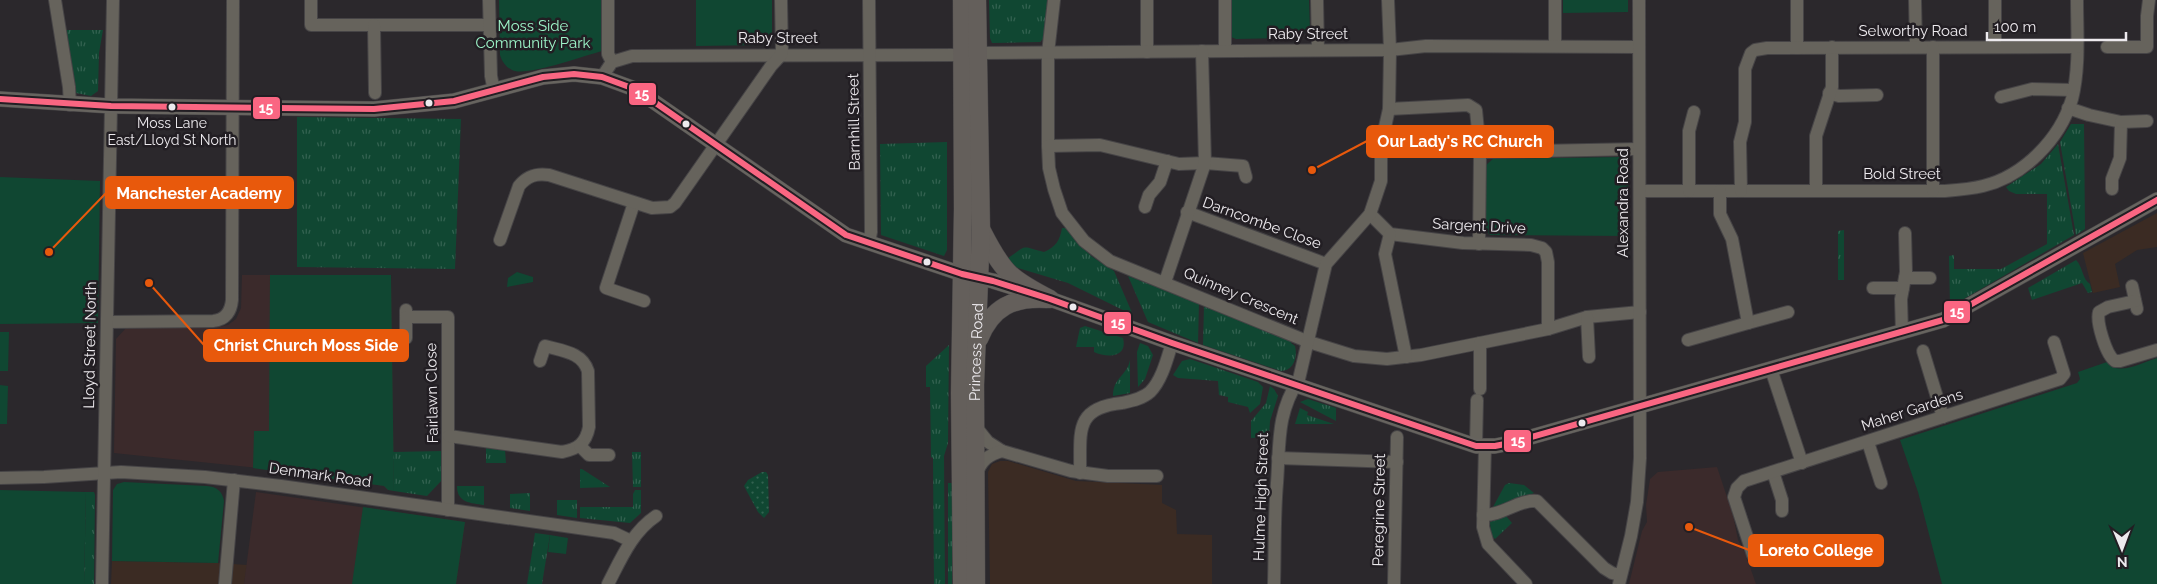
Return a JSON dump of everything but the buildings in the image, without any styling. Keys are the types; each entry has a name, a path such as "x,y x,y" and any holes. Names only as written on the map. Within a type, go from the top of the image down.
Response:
{"highway":[{"name":"Princess Road","path":"962,0 970,54 981,229 977,344 976,584"},
{"name":"Princess Road","path":"962,584 960,393 962,274 970,54 977,0"},
{"path":"981,229 1000,266 1012,277 1050,299"},
{"path":"977,344 987,322 1004,307 1014,301 1023,299 1050,299"}],"main road":[{"path":"0,100 111,106 382,109 454,101 543,77 574,74 602,77 632,88 846,235 962,274 1050,299 1295,385 1481,446 1510,443 1902,333 1954,315 2157,200"}],"street":[{"path":"56,0 70,92 70,105"},
{"name":"Lloyd Street North","path":"102,584 113,0"},
{"path":"107,322 213,321 222,319 230,310 233,218 233,0"},
{"path":"311,0 311,25 490,25"},
{"path":"489,0 491,76 494,91"},
{"path":"602,77 612,62 608,54 608,0"},
{"path":"500,240 519,186 524,180 535,174 549,175 652,208 670,207 782,54 781,0"},
{"name":"Barnhill Street","path":"869,0 871,237 869,243"},
{"name":"Quinney Crescent","path":"1054,0 1048,53 1049,168 1062,213 1084,241 1110,261 1309,342 1370,359 1406,357 1548,328 1587,317 1640,312"},
{"path":"1147,0 1147,52"},
{"path":"1225,0 1225,50"},
{"path":"1317,0 1318,50"},
{"path":"1326,264 1370,214 1381,181 1381,145 1389,108 1390,50 1388,0"},
{"path":"1555,0 1556,46"},
{"name":"Alexandra Road","path":"1620,580 1637,502 1640,458 1639,0"},
{"path":"1797,0 1797,48"},
{"path":"1915,0 1916,47"},
{"path":"1995,0 1995,47"},
{"name":"Bold Street","path":"1640,191 1933,191 1963,190 1983,186 2017,171 2033,158 2054,136 2068,108 2073,90 2077,47 2077,0"},
{"path":"2107,47 2152,47 2146,16 2149,0"},
{"path":"374,25 375,93"},
{"name":"Raby Street","path":"612,62 622,57 632,56 1390,50 1426,46 1639,47"},
{"path":"1816,190 1816,136 1833,80 1832,47"},
{"name":"Selworthy Road","path":"1741,191 1740,142 1745,122 1745,68 1751,53 1755,50 1767,48 1832,47 2077,47"},
{"path":"1933,47 1933,191"},
{"path":"1165,282 1205,163 1202,51"},
{"path":"2001,97 2032,89 2073,90"},
{"path":"1829,93 1839,96 1877,95"},
{"path":"1389,108 1472,106 1477,115 1480,152 1479,244"},
{"path":"2068,108 2121,122 2148,121"},
{"path":"1689,191 1689,131 1694,112"},
{"path":"2112,189 2112,179 2125,159 2121,122"},
{"path":"1048,146 1100,145 1179,164 1205,163 1243,166 1246,177"},
{"path":"1480,152 1640,150"},
{"path":"1143,198 1160,182 1167,161"},
{"path":"1720,191 1720,214 1732,238 1748,323"},
{"path":"634,203 606,288 644,301"},
{"name":"Darncombe Close","path":"1187,212 1326,264"},
{"path":"1370,214 1390,234 1385,254 1406,357"},
{"path":"1902,333 1905,233"},
{"name":"Sargent Drive","path":"1390,234 1479,244 1531,244 1542,248 1546,252 1548,262 1548,328"},
{"name":"Hulme High Street","path":"1274,584 1274,514 1280,425 1299,379 1326,264"},
{"path":"1873,288 1930,278"},
{"path":"2132,286 2136,305 2108,307 2099,312 2099,323 2108,354 2113,360 2120,361 2157,350"},
{"path":"1688,340 1788,312"},
{"name":"Fairlawn Close","path":"406,338 406,314 448,317 448,510"},
{"path":"1587,317 1589,357"},
{"name":"Maher Gardens","path":"1753,555 1736,504 1734,492 1744,481 2060,379 2064,374 2054,342"},
{"path":"1080,473 1081,436 1086,417 1101,406 1132,401 1149,393 1161,374 1172,343"},
{"path":"1480,343 1479,394 1484,533 1488,544 1524,583"},
{"path":"449,436 562,452 580,446 587,436 588,427 588,371 586,363 577,355 545,346 540,361"},
{"path":"1923,351 1943,417"},
{"path":"1771,369 1802,463"},
{"path":"976,427 988,442 1002,451 1080,473 1108,476 1157,476"},
{"name":"Peregrine Street","path":"1394,584 1397,437"},
{"path":"1868,442 1881,483"},
{"path":"580,446 589,455 609,455"},
{"path":"976,476 981,463 990,456 1002,451"},
{"path":"1278,458 1397,462"},
{"name":"Denmark Road","path":"0,478 44,477 104,472 234,480 614,533 631,541"},
{"path":"1773,472 1782,500 1782,511"},
{"path":"225,584 234,480"},
{"path":"1483,515 1494,514 1529,501 1537,501 1604,568 1620,580"},
{"path":"608,584 631,541 645,524 656,516"}],"shaded area":[{"path":"2157,213 2157,247 2137,250 2115,264 2120,287 2093,293 2083,253"},
{"path":"242,275 391,275 394,491 388,490 384,486 259,468 114,453 116,339 126,328 212,328 228,325 236,319 241,308"},
{"path":"1008,461 1076,481 1162,485 1162,503 1176,510 1177,534 1212,535 1212,584 990,584 988,472 992,464"},
{"path":"1717,467 1733,515 1738,540 1745,553 1756,584 1629,584 1642,531 1647,522 1646,505 1650,479 1658,472"},
{"path":"256,492 465,522 456,584 244,584"},
{"path":"112,561 247,565 244,584 111,584"}],"green space":[{"name":"Moss Side Community Park","path":"499,0 602,0 602,51 544,68 522,71 512,70 505,65 500,55"},
{"path":"696,0 772,0 772,41 767,45 696,46"},
{"path":"989,0 1048,0 1045,37 1040,42 992,43 990,38"},
{"path":"1231,0 1309,0 1310,31 1288,38 1236,39 1231,37"},
{"path":"1563,0 1628,0 1628,12 1563,13"},
{"path":"66,30 103,30 99,53 98,91 91,96 76,93 74,89"},
{"path":"297,117 461,119 455,269 297,267"},
{"path":"2071,124 2084,124 2085,229 2076,235 2060,142"},
{"path":"947,142 947,250 944,256 881,235 880,144"},
{"path":"2058,144 2074,235 1950,307 1949,256 1954,255 1954,269 2001,269 2047,244 2047,194 2016,194 2009,191 2006,187 2041,164"},
{"path":"1622,157 1628,164 1629,236 1490,235 1486,230 1486,165 1493,159"},
{"path":"0,177 100,181 98,323 0,324"},
{"path":"1062,228 1066,228 1091,256 1114,271 1133,315 1068,283 1018,268 1007,259 1024,248 1044,252 1052,248 1057,243"},
{"path":"1844,230 1844,280 1838,280 1838,231"},
{"path":"2076,260 2085,279 2090,284 2092,292 2088,293 2082,283 2032,300 2028,288"},
{"path":"517,272 533,277 533,282 507,287 508,278"},
{"path":"270,275 391,275 394,491 388,490 384,486 253,468 254,431 269,431"},
{"path":"1128,276 1199,303 1198,343 1148,322"},
{"path":"1204,305 1291,341 1296,351 1294,363 1289,369 1281,371 1203,345"},
{"path":"1085,326 1123,338 1124,345 1122,349 1115,355 1105,355 1094,352 1094,347 1076,347 1080,328"},
{"path":"0,332 9,332 8,371 0,371"},
{"path":"1140,343 1148,346 1153,355 1145,379 1138,387 1137,352"},
{"path":"949,345 948,443 944,456 945,584 934,584 933,458 931,457 930,387 926,387 926,366"},
{"path":"2157,358 2157,584 1942,584 1918,492 1900,440 2077,383 2080,379 2078,372 2107,362 2117,368 2124,368"},
{"path":"1190,359 1258,382 1263,387 1260,404 1250,413 1248,407 1228,402 1228,397 1219,395 1218,381 1178,378 1173,375 1182,361"},
{"path":"1130,360 1130,393 1113,396 1115,385 1126,370"},
{"path":"0,385 8,386 7,424 0,424"},
{"path":"1270,386 1278,396 1270,421 1269,437 1251,438 1251,421 1266,403"},
{"path":"1308,399 1336,408 1336,421 1300,402"},
{"path":"1300,408 1308,412 1307,415 1334,424 1295,424"},
{"path":"486,448 505,450 506,463 486,463"},
{"path":"443,451 443,479 427,496 394,491 393,452"},
{"path":"632,452 641,452 641,487 633,487"},
{"path":"580,469 582,469 610,487 580,488"},
{"path":"762,472 766,472 768,475 769,512 764,518 758,512 744,486 748,480"},
{"path":"124,482 207,486 218,490 224,501 218,563 112,561 113,490 117,484"},
{"path":"948,483 952,483 952,584 948,584"},
{"path":"1509,483 1524,485 1534,493 1496,508 1493,507 1505,485"},
{"path":"457,486 484,486 484,505 470,503 462,499 459,496"},
{"path":"0,490 86,492 84,584 0,584"},
{"path":"635,490 641,490 641,513 630,523 580,518 580,507 633,507 633,494"},
{"path":"86,492 94,492 95,495 94,584 84,584"},
{"path":"530,493 530,511 510,508 510,494"},
{"path":"557,500 577,500 577,518 557,515"},
{"path":"363,507 465,522 456,584 352,584"},
{"path":"1506,516 1512,523 1495,539 1491,535 1490,522"},
{"path":"535,533 550,535 542,584 527,584"},
{"path":"550,535 568,538 566,554 548,552"}],"transit line":[{"name":"15","path":"0,99 111,106 374,109 454,101 543,77 574,74 602,77 632,88 650,99 846,235 962,274 993,281 1050,299 1172,343 1476,446 1495,446 1510,443 1943,320 2157,200"}],"place":[{"name":"Moss Lane East/Lloyd St North","path":"172,107"},
{"name":"Our Lady's RC Church","path":"1312,170"},
{"name":"Manchester Academy","path":"49,252"},
{"name":"Christ Church Moss Side","path":"149,283"},
{"name":"Loreto College","path":"1689,527"}]}
